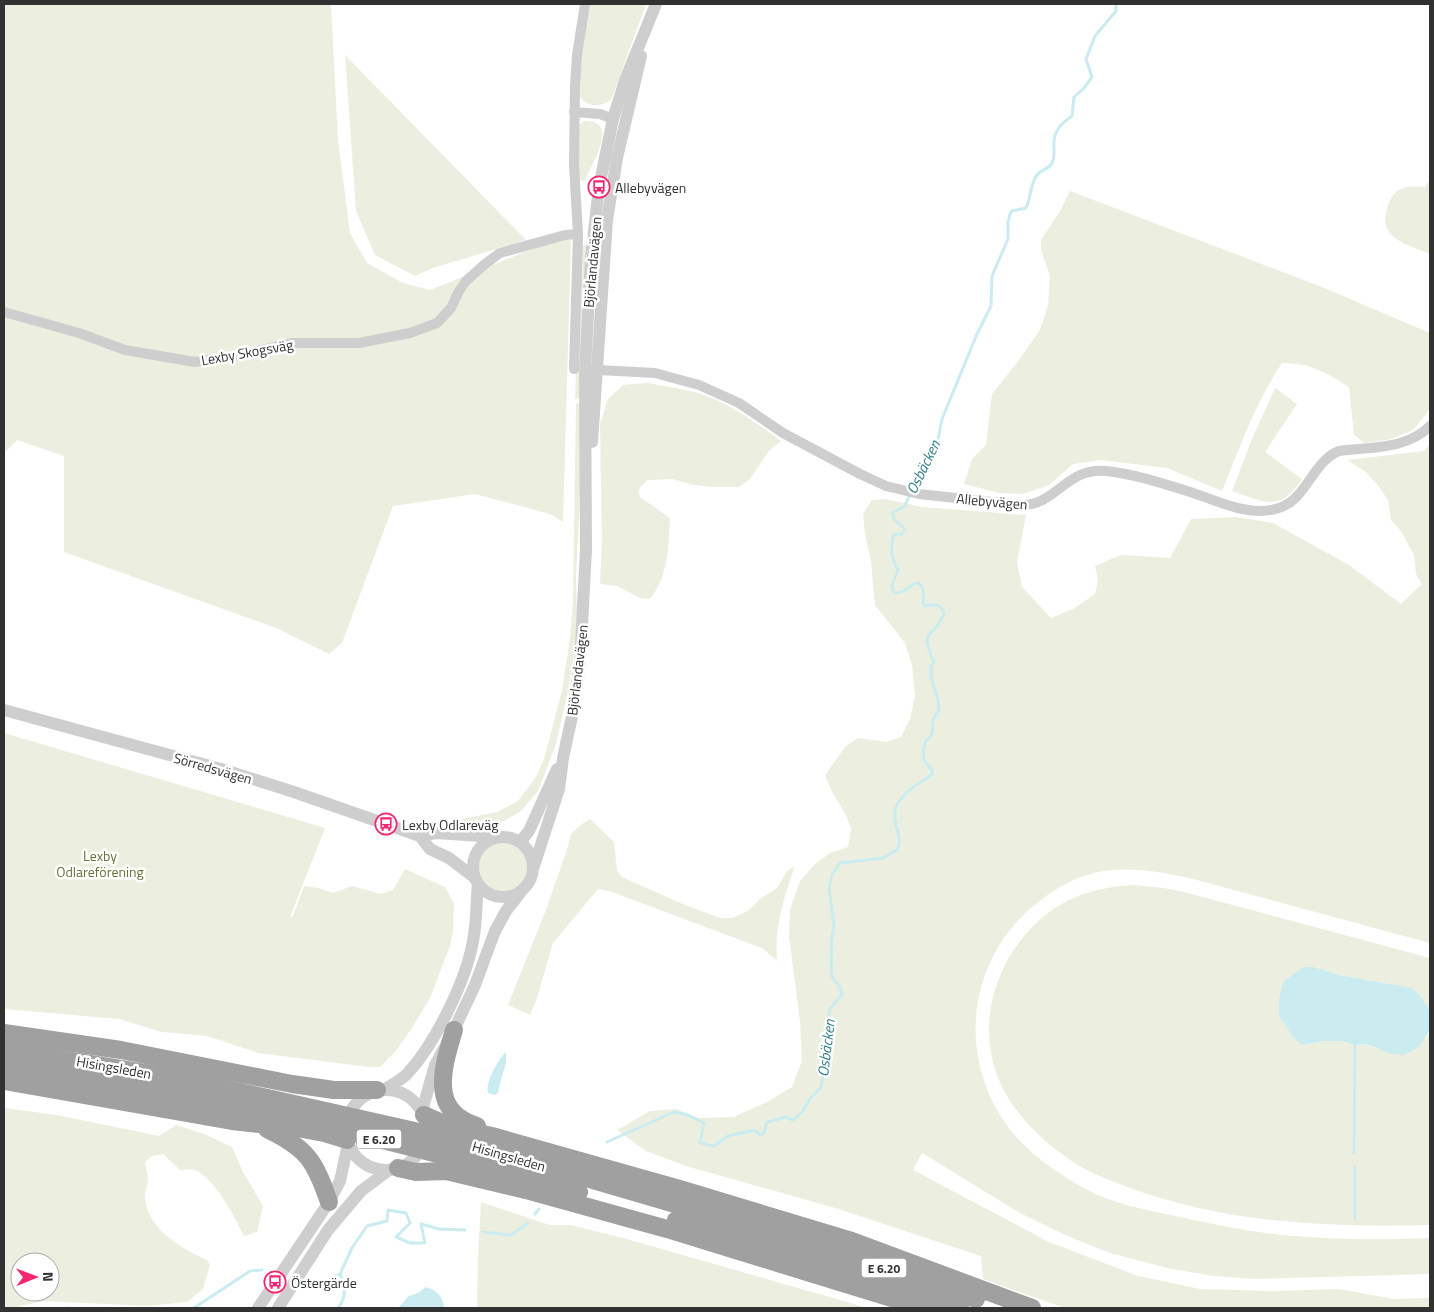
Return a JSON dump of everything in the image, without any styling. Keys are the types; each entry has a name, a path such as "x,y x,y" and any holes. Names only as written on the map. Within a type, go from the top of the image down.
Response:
{"highway":[{"path":"454,1030 442,1074 447,1105 459,1119 481,1128 492,1136"},
{"path":"4,1033 121,1050 292,1084 334,1090 381,1090"},
{"name":"Hisingsleden","path":"4,1050 179,1087 762,1237 916,1278 1003,1308"},
{"name":"Hisingsleden","path":"4,1064 179,1087"},
{"path":"4,1081 256,1124 297,1128 324,1133 347,1142"},
{"path":"423,1113 450,1126 684,1190 849,1240 1032,1308"},
{"path":"256,1124 287,1139 300,1148 310,1159 319,1174 329,1202"},
{"path":"394,1169 416,1172 446,1171 530,1190 667,1229 924,1308"},
{"name":"Hisingsleden","path":"762,1237 960,1308"}],"street":[{"path":"578,234 574,165 574,112 577,55 585,4"},
{"name":"Björlandavägen","path":"534,866 559,789 563,758 573,712 581,653 585,560 588,307 599,188 619,120 625,80 655,7"},
{"path":"574,112 600,114 619,120"},
{"name":"Björlandavägen","path":"578,234 576,306 586,370"},
{"name":"Lexby Skogsväg","path":"4,312 79,333 125,350 195,362 293,343 359,343 394,337 427,328 437,323 451,308 459,290 466,281 500,253 566,235 578,234"},
{"name":"Allebyvägen","path":"586,370 655,373 699,385 739,403 782,433 860,474 899,489 919,494 1030,505 1046,499 1066,482 1078,476 1091,471 1102,471 1165,484 1239,508 1274,509 1290,503 1320,465 1332,454 1405,442 1420,435 1430,426"},
{"name":"Sörredsvägen","path":"4,710 230,772 420,836 436,833 496,838"},
{"name":"Björlandavägen","path":"520,842 529,831 563,758"},
{"name":"Sörredsvägen","path":"420,836 430,849 449,858 476,881"},
{"path":"258,1308 329,1202 340,1181 347,1142 346,1122 351,1109 360,1098 381,1090 406,1074 436,1032 458,987 467,964 473,940 476,881 473,867 475,856 481,846 496,838 508,837 520,842 528,850 534,866 532,876 529,883 506,911 495,932 475,985 435,1065 423,1113 426,1135 422,1147 415,1158 394,1169 361,1191 328,1230 278,1308"},
{"path":"476,881 487,893 493,896 507,898 520,893"},
{"path":"381,1090 396,1091 407,1095 423,1113"},
{"path":"347,1142 353,1153 364,1164 379,1170 394,1169"}],"green space":[{"path":"4,4 331,4 338,140 350,233 367,263 403,283 430,290 563,238 571,241 563,522 550,514 475,494 393,506 342,643 329,654 276,628 64,552 64,456 17,440 4,453"},
{"path":"589,4 646,4 611,100 599,105 591,105 580,97 580,59"},
{"path":"345,55 526,240 433,268 415,276 375,255 356,211"},
{"path":"584,121 595,123 601,127 602,135 598,154 585,181 578,180 579,125"},
{"path":"1430,179 1430,254 1397,240 1389,232 1385,221 1389,202 1396,192 1400,189 1411,187 1425,187"},
{"path":"1070,191 1322,287 1430,333 1430,409 1413,430 1392,439 1364,443 1354,435 1349,387 1317,369 1292,363 1282,363 1256,409 1222,491 1167,468 1101,460 1073,464 1049,485 1023,494 999,493 964,484 972,459 986,445 992,394 1040,330 1048,305 1050,276 1041,250 1041,240 1060,211"},
{"path":"581,245 588,245 580,398 575,399"},
{"path":"647,383 690,391 715,399 741,413 781,441 769,451 749,480 739,487 694,485 672,479 648,480 641,486 638,492 640,497 670,518 668,550 664,570 661,580 650,599 640,598 617,586 600,584 602,543 600,424 608,399 623,385"},
{"path":"1275,388 1297,404 1265,452 1302,479 1286,497 1279,501 1271,502 1253,499 1232,491 1252,439"},
{"path":"576,403 580,404 580,494 576,578 577,613 574,654 567,696 555,747 538,791 521,811 504,821 489,826 457,829 463,819 497,812 518,801 536,777 544,759 562,691 570,639 573,601"},
{"path":"1430,444 1430,943 1181,876 1134,870 1098,872 1075,879 1064,885 1042,899 1015,924 998,948 986,973 978,1000 976,1027 978,1055 984,1082 996,1108 1012,1132 1046,1163 1084,1188 1115,1202 1137,1208 1252,1231 1341,1239 1430,1238 1430,1274 1256,1279 1213,1276 1167,1268 1110,1253 1065,1235 1020,1213 922,1153 913,1170 1049,1242 1138,1276 1200,1289 1276,1291 1339,1289 1393,1299 1430,1298 1430,1308 1065,1308 983,1279 981,1256 832,1207 686,1166 646,1151 617,1130 650,1111 676,1109 698,1118 734,1117 767,1102 792,1087 802,1061 800,1021 789,936 790,910 800,881 815,864 830,853 848,847 851,829 846,815 831,790 825,775 846,746 858,738 887,742 901,737 910,719 915,696 912,665 905,643 875,605 871,561 863,514 872,500 885,499 922,507 1026,515 1017,562 1022,587 1051,618 1073,609 1095,594 1098,580 1095,566 1121,555 1170,558 1191,519 1236,517 1273,523 1349,565 1401,604 1422,584 1416,574 1414,555 1401,531 1391,520 1388,500 1377,484 1366,472 1347,460 1424,451"},
{"name":"Lexby Odlareförening","path":"4,733 325,828 290,917 293,916 304,886 333,893 352,886 381,894 393,890 405,869 445,887 454,903 453,930 450,946 430,998 395,1052 380,1067 369,1067 258,1053 207,1036 162,1032 119,1019 4,1009"},
{"path":"590,819 614,842 617,870 622,877 685,905 720,918 732,918 748,911 761,898 776,889 788,870 795,866 778,925 777,961 762,948 612,892 598,889 553,943 530,1015 508,1005 544,915 571,834"},
{"path":"503,841 517,845 524,852 528,866 524,880 517,887 503,891 489,887 482,880 478,866 482,852 489,845"},
{"path":"1134,885 1184,892 1430,958 1430,1010 1419,994 1373,981 1339,975 1314,967 1284,981 1302,1045 1323,1041 1341,1041 1355,1045 1366,1044 1380,1050 1427,1037 1430,1030 1430,1225 1316,1224 1278,1221 1240,1216 1166,1200 1094,1174 1078,1165 1041,1137 1023,1118 1014,1107 1001,1084 990,1047 989,1021 993,996 1002,972 1014,950 1030,929 1049,912 1071,899 1086,893 1110,887"},
{"path":"4,1108 57,1115 159,1136 176,1125 204,1134 232,1147 243,1172 263,1206 257,1232 244,1236 224,1199 202,1174 195,1170 180,1170 163,1154 152,1156 145,1162 148,1181 145,1200 153,1221 177,1244 207,1260 210,1265 203,1289 187,1302 147,1306 60,1302 60,1252 10,1252 10,1302 38,1302 14,1308 4,1308"},
{"path":"481,1202 550,1225 570,1225 623,1238 868,1308 477,1308"}],"water":[{"path":"1303,967 1314,967 1339,975 1412,988 1419,994 1430,1010 1430,1030 1419,1047 1404,1055 1391,1054 1366,1044 1355,1045 1341,1041 1323,1041 1302,1045 1293,1037 1279,1016 1279,998 1284,981"},
{"path":"506,1052 506,1063 498,1093 494,1095 488,1093 488,1083 493,1071"},
{"path":"426,1287 439,1294 444,1308 398,1308 409,1296 418,1293"}],"waterway":[{"name":"Osbäcken","path":"607,1142 674,1112 688,1115 704,1123 700,1143 714,1146 728,1136 755,1130 760,1135 764,1133 767,1122 786,1117 793,1120 802,1112 809,1100 821,1087 828,1043 830,1009 842,994 840,987 832,977 831,943 834,926 829,888 832,875 840,863 883,858 897,850 899,845 895,817 897,805 908,791 932,774 932,770 924,760 923,751 926,741 932,735 933,720 939,710 931,677 931,666 934,662 927,638 940,622 944,613 939,606 924,606 924,592 919,583 899,593 893,591 892,585 898,570 892,553 893,535 902,534 905,529 895,520 892,513 904,507 938,440 942,419 977,334 991,306 992,276 1008,239 1010,214 1012,211 1026,208 1035,179 1039,173 1052,163 1056,133 1061,125 1072,116 1074,97 1092,77 1086,59 1095,36 1116,11 1116,4"},
{"path":"1354,1153 1355,1045"},
{"path":"1355,1167 1355,1219"},
{"name":"Osbäcken","path":"535,1214 539,1209"},
{"name":"Osbäcken","path":"338,1308 343,1300 345,1291 340,1274 352,1248 367,1226 387,1221 388,1210 406,1213 410,1223 396,1237 410,1243 425,1243 421,1224 439,1229 465,1230"},
{"name":"Osbäcken","path":"483,1232 511,1235 528,1223"},
{"path":"194,1308 250,1271 262,1270"},
{"path":"331,1278 340,1274"}],"place":[{"name":"Allebyvägen","path":"599,187"},
{"name":"Lexby Odlareväg","path":"386,824"},
{"name":"Östergärde","path":"275,1282"}]}
